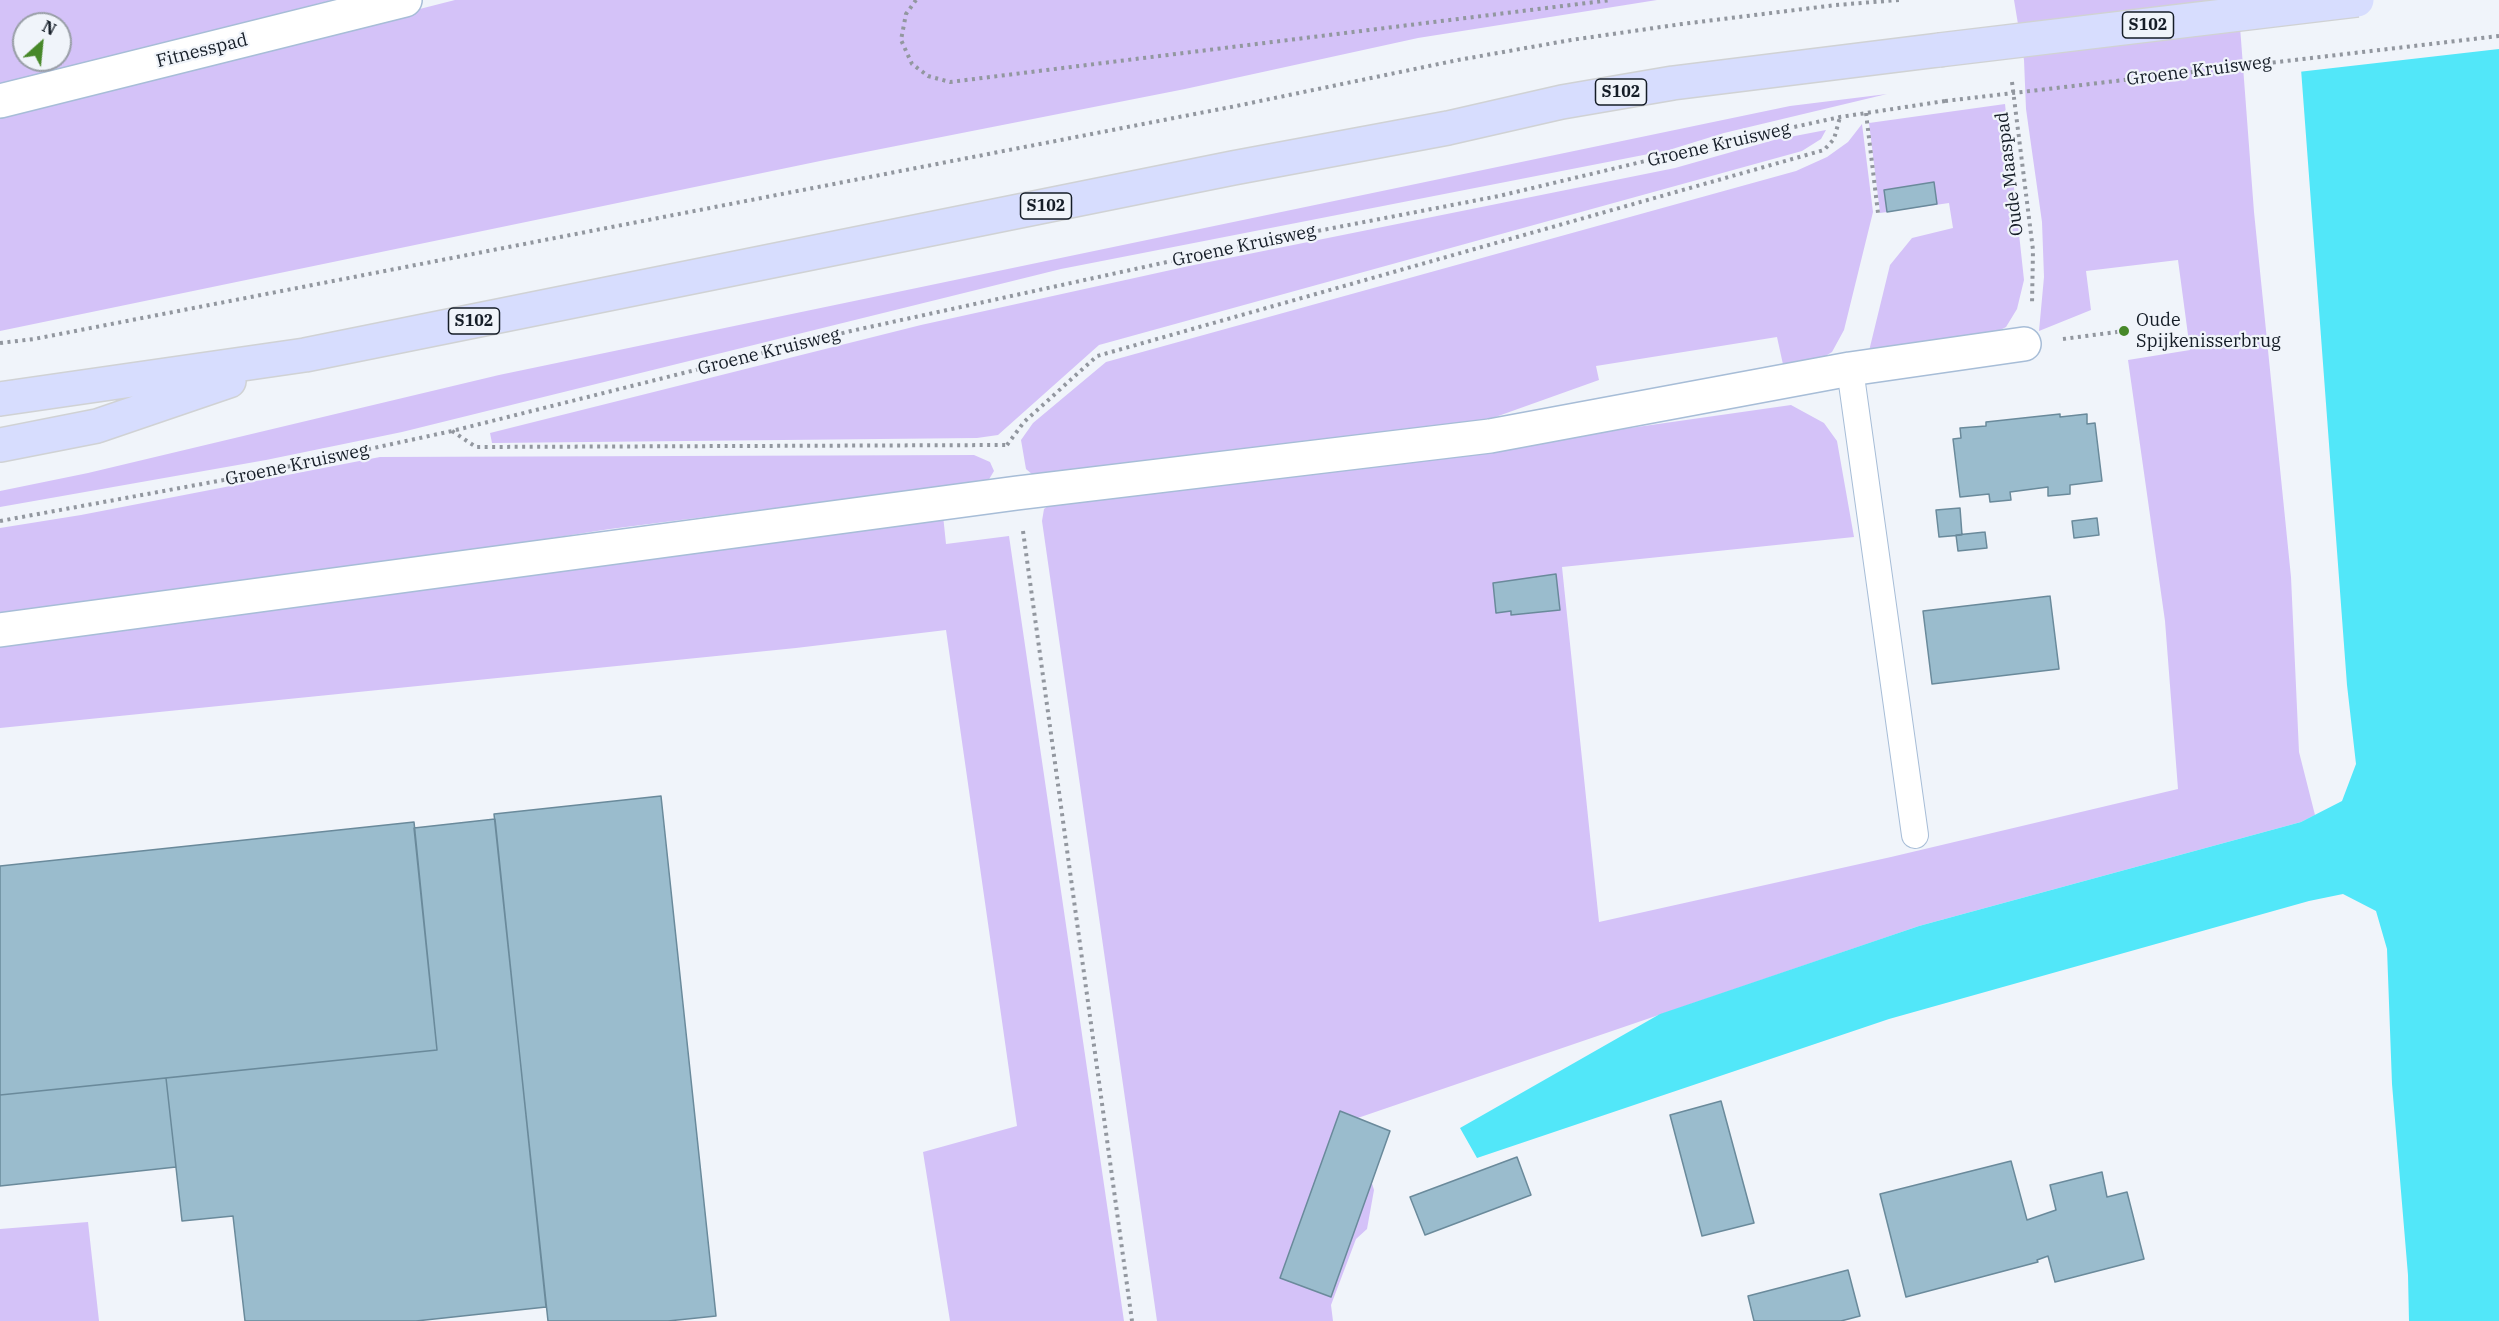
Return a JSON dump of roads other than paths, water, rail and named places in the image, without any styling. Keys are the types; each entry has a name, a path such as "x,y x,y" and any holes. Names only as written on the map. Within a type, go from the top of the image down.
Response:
{"main road":[{"name":"S102","path":"0,399 305,355 1233,168 1448,128 1562,102 1673,83 2357,0"},
{"name":"S102","path":"0,445 97,426 305,355"}],"street":[{"name":"Fitnesspad","path":"0,101 405,0"},
{"path":"0,630 1017,493 1490,436 1850,369 2024,344"}],"lane":[{"path":"1850,369 1915,835"}],"water":[{"path":"2499,0 2499,1321 2409,1321 2408,1275 2392,1084 2387,949 2376,911 2343,894 2309,901 1889,1019 1477,1158 1460,1128 1660,1014 1919,926 2301,822 2342,801 2356,764 2347,685 2299,42"}],"place":[{"name":"Oude Spijkenisserbrug","path":"2124,331"}]}
